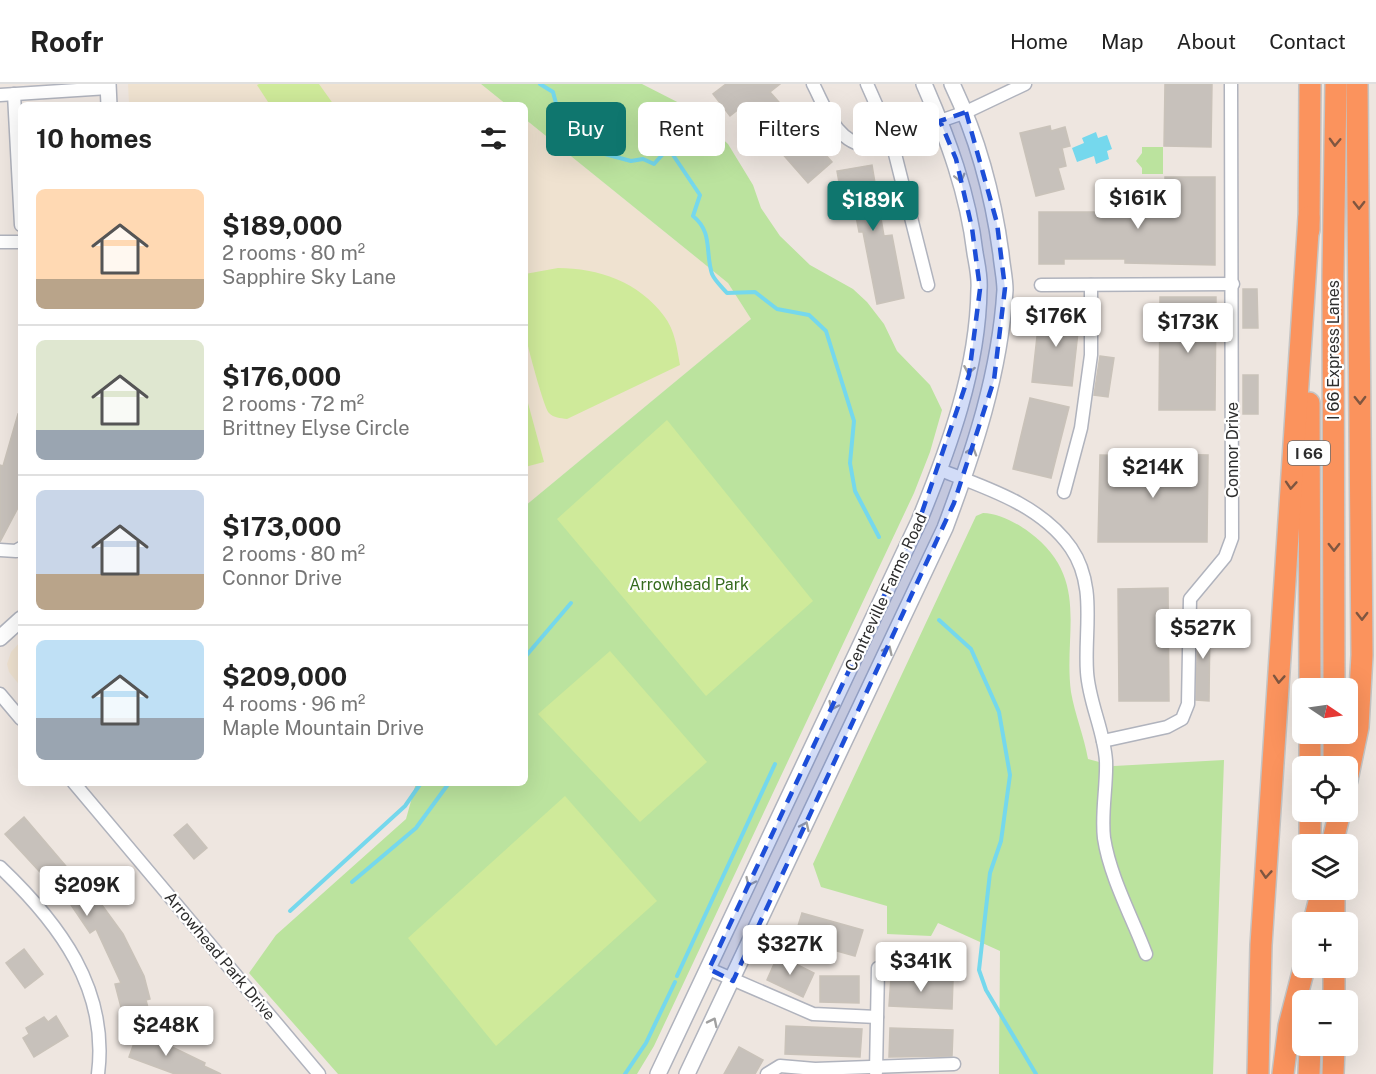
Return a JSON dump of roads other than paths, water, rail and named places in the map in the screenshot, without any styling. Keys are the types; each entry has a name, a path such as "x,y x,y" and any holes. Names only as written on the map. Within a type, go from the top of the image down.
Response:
{"highway":[{"name":"I 66","path":"1310,84 1310,678"},
{"name":"I 66 Express Lanes","path":"1334,678 1333,276 1336,84"},
{"path":"1352,756 1358,727 1362,656 1357,84"},
{"path":"1258,1074 1261,945 1309,217"},
{"path":"1283,1074 1289,1026 1301,978"},
{"path":"1309,1074 1310,1056"},
{"path":"1334,1056 1334,1074"}],"street":[{"path":"813,84 844,138 853,142"},
{"path":"867,84 875,102"},
{"name":"Centreville Farms Road","path":"658,1074 919,521 940,470 969,375 980,289 972,228 956,159 924,84"},
{"name":"Centreville Farms Road","path":"687,1074 733,981 940,539 963,479 994,380 1005,288 997,223 980,152 966,112 952,84"},
{"path":"940,121 966,112 1025,84"},
{"name":"Connor Drive","path":"1103,741 1167,727 1182,719 1188,704 1191,599 1225,557 1232,538 1233,284 1229,162 1231,84"},
{"path":"0,94 108,86 109,102"},
{"path":"14,94 18,169"},
{"path":"896,156 928,285"},
{"path":"0,242 18,242"},
{"path":"1041,285 1233,284"},
{"path":"1064,492 1081,428 1091,355 1091,285"},
{"path":"940,470 1016,502 1048,522 1072,549 1083,576 1090,610 1087,671 1092,708 1103,741 1106,762 1104,836 1108,857 1146,954"},
{"path":"0,550 18,550"},
{"path":"0,638 18,622"},
{"path":"0,694 18,715"},
{"name":"Arrowhead Park Drive","path":"77,786 319,1074"},
{"path":"0,867 43,914 72,951 89,985 98,1022 100,1055 98,1074"},
{"path":"876,1070 878,968"},
{"path":"709,969 813,1014 877,1017"},
{"path":"767,1074 780,1066 876,1070 954,1064"}],"water":[{"path":"1096,132 1098,138 1107,135 1112,149 1107,151 1109,159 1096,164 1094,156 1077,162 1072,148 1084,143 1082,138"}],"waterway":[{"path":"540,84 553,92 558,111 573,118 580,133 592,139 601,153 631,161 643,159 654,164 663,154 671,152 700,195 693,216 706,236 712,274 727,293 755,292 777,309 809,315 826,331 854,421 850,463 855,491 879,537"},
{"path":"528,653 571,603"},
{"path":"939,620 971,649 999,712 1010,775 1001,841 990,873 979,970 986,990 1036,1074"},
{"path":"677,976 775,764"},
{"path":"290,911 405,806 419,786"},
{"path":"352,882 416,828 447,786"},
{"path":"625,1074 646,1043 675,982"}],"park label":[{"name":"Arrowhead Park","path":"689,584"}]}
